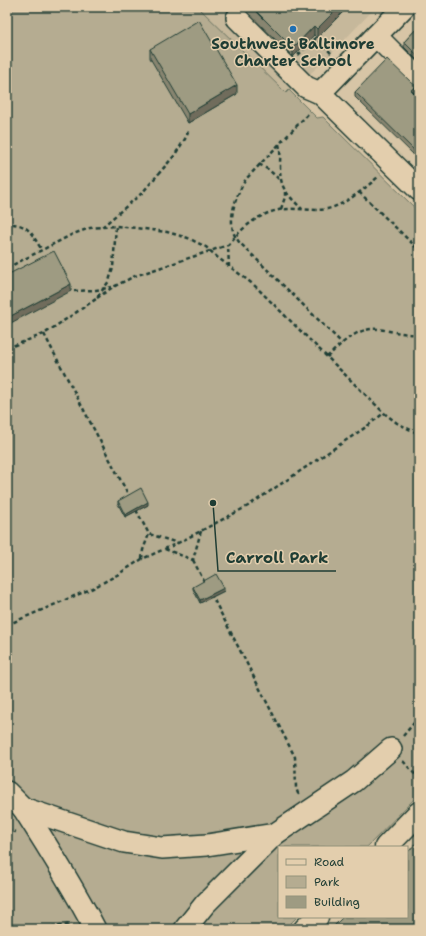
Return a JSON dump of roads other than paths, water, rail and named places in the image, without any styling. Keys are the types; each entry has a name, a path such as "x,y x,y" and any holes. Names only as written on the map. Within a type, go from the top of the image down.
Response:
{"main road":[{"path":"387,846 419,813"},
{"path":"305,929 316,918"}],"street":[{"path":"320,93 404,7"},
{"path":"237,18 306,87 320,93 419,190"},
{"path":"376,36 419,79"},
{"path":"185,929 204,904 275,834 354,781 391,749"},
{"path":"7,792 23,808 46,843 92,925"},
{"path":"23,808 124,842 162,848 207,845 275,834"}],"place":[{"name":"Southwest Baltimore Charter School","path":"293,29"},
{"name":"Carroll Park","path":"213,503"}]}
